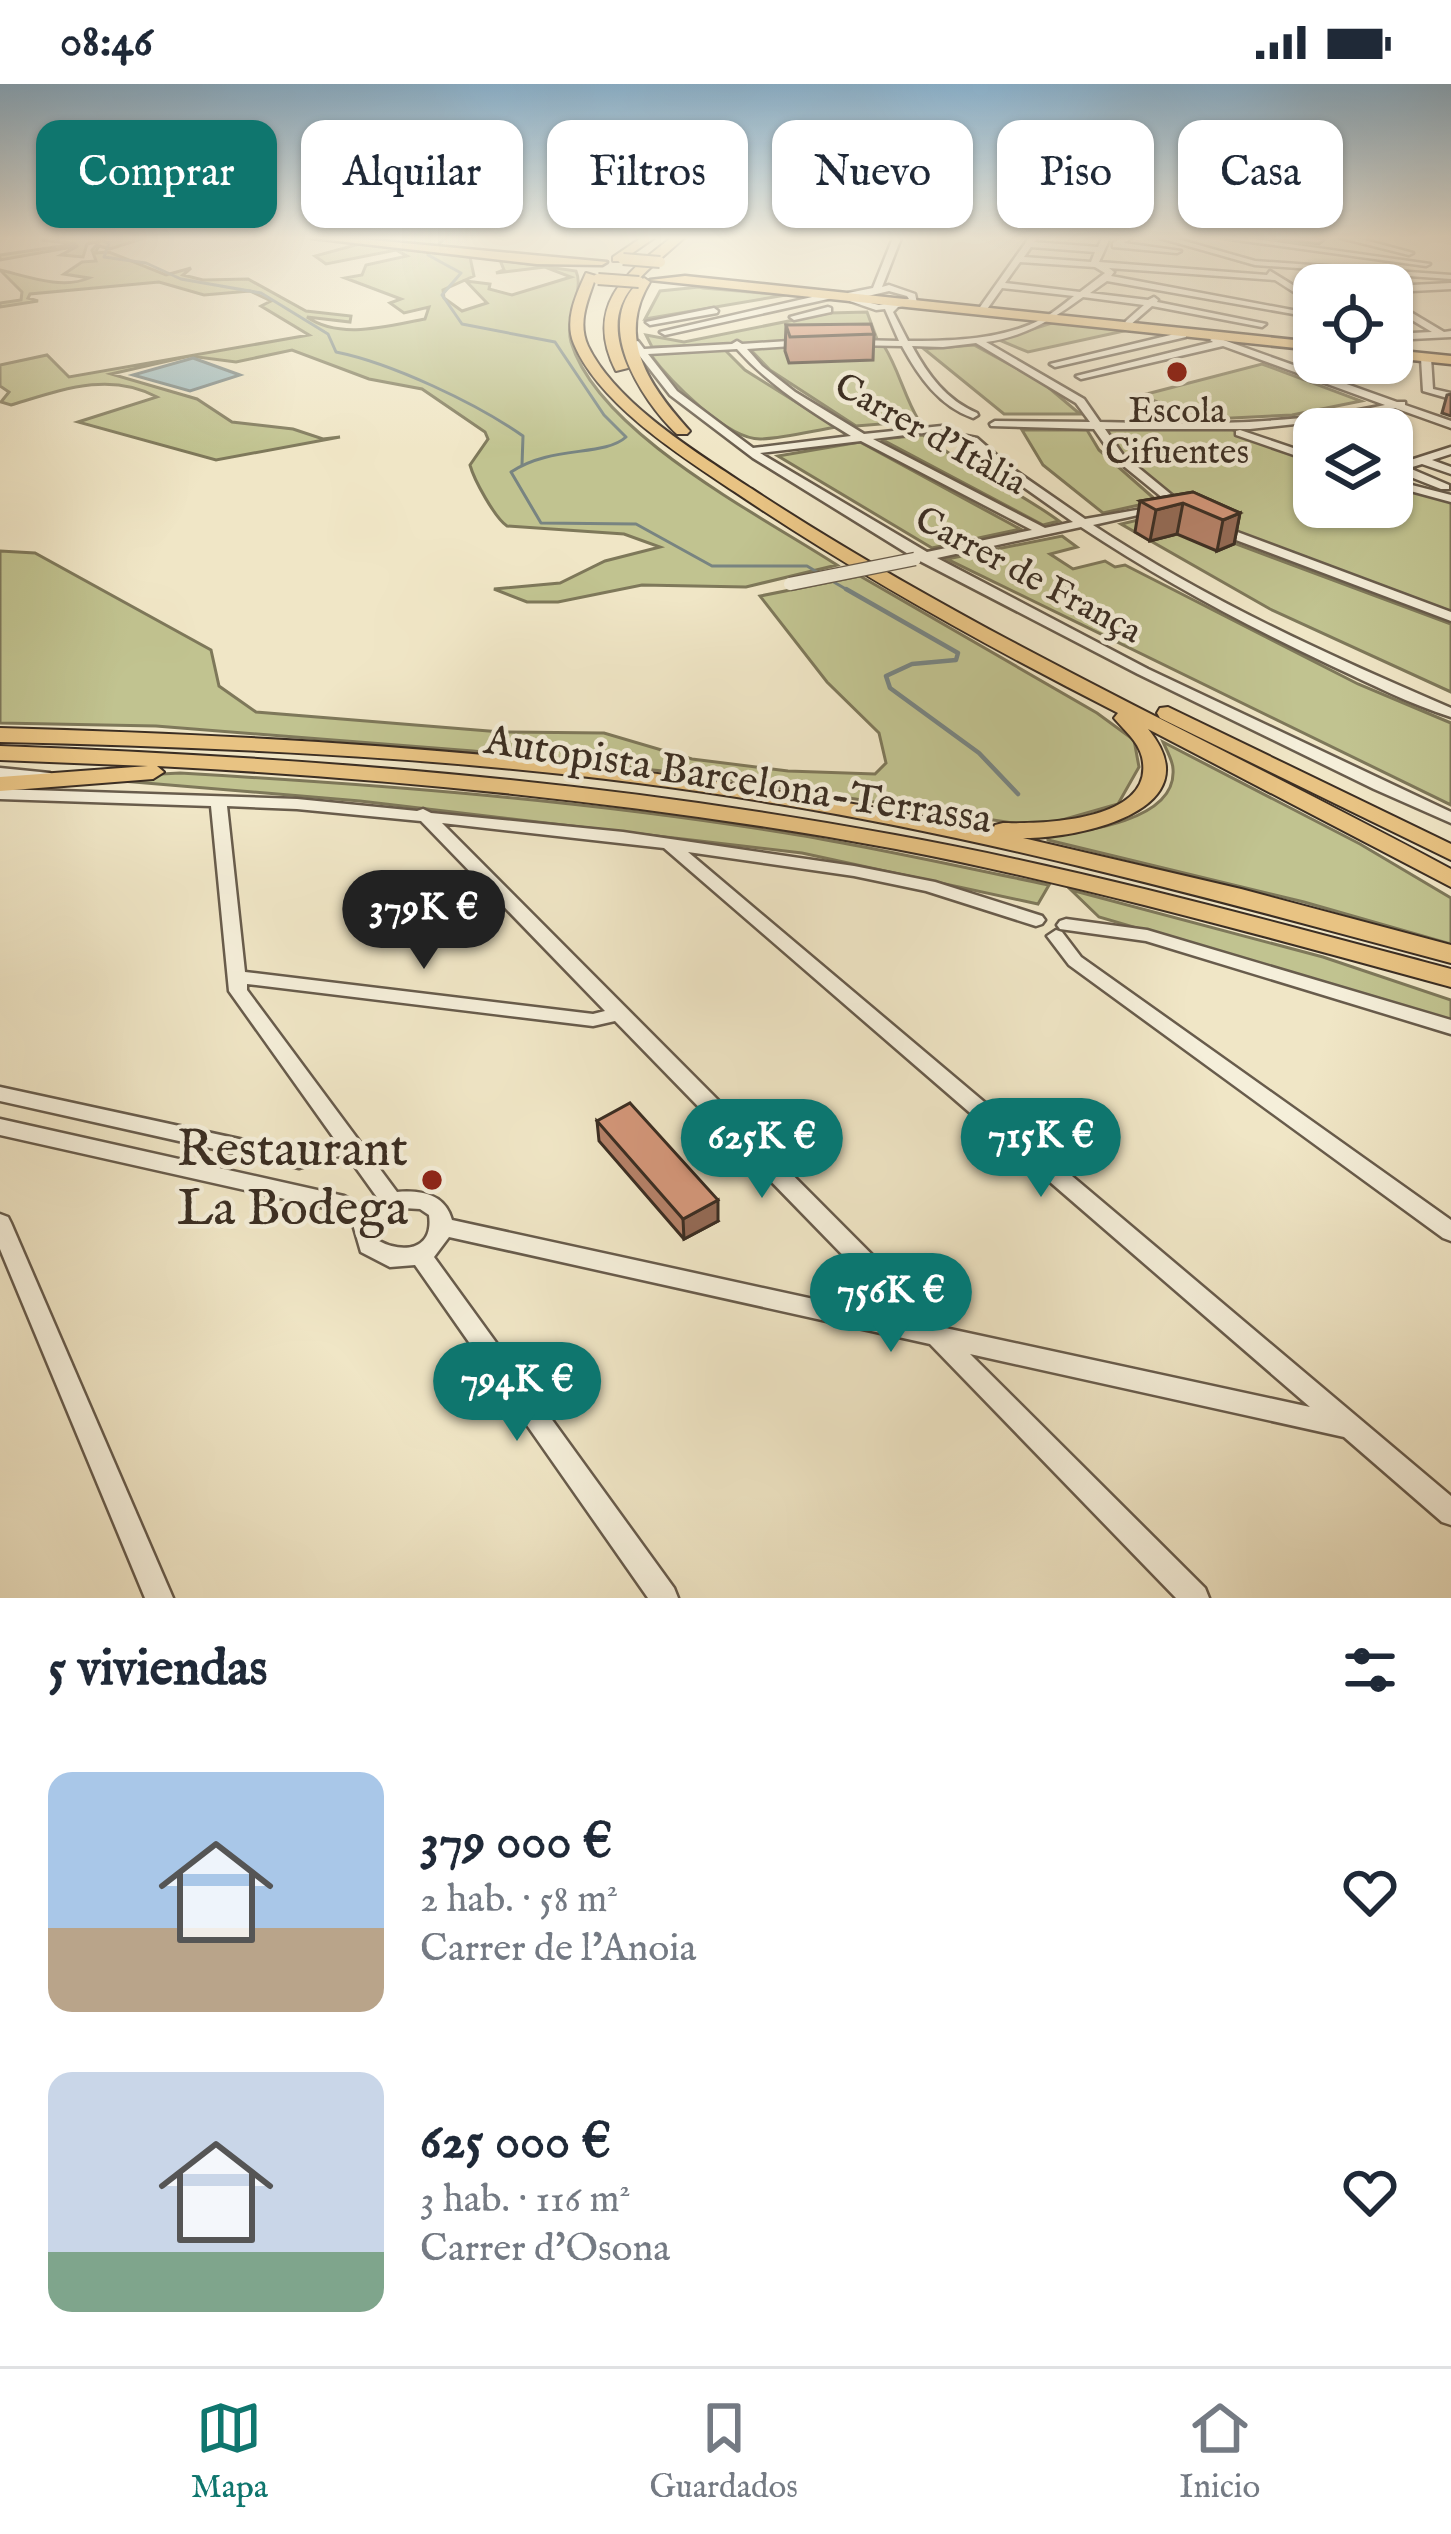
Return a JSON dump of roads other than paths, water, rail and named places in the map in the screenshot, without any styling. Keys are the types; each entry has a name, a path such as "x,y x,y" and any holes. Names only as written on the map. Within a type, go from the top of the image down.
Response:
{"highway":[{"path":"577,309 577,332 590,361 632,407 682,449 783,518 905,593 1451,879"},
{"path":"594,309 592,340 607,376"},
{"path":"610,309 614,356 624,374 667,418 797,510 1076,668 1451,851"},
{"path":"631,309 628,346 667,418"},
{"path":"882,815 1026,831 1078,827 1120,812 1151,784 1156,759 1143,735 1095,695"},
{"name":"Autopista Barcelona-Terrassa","path":"1,739 422,755 882,815 1126,868 1451,954"},
{"name":"Autopista Barcelona-Terrassa","path":"1,739 644,801 898,842 1103,886 1451,978"},
{"path":"0,784 174,771 398,776"},
{"path":"1330,946 1451,988"}],"main road":[{"path":"980,309 1293,343"},
{"path":"983,309 1129,322 1183,332"},
{"path":"1413,354 1451,358"},
{"path":"1413,356 1451,358"}],"street":[{"path":"650,322 724,309"},
{"path":"744,309 770,321"},
{"path":"665,332 782,309"},
{"path":"681,340 808,309"},
{"path":"874,309 942,408 938,424"},
{"path":"892,309 888,311 902,345 954,407 992,429"},
{"path":"849,344 979,341 1024,330 1062,309"},
{"path":"1129,322 1144,309"},
{"path":"1180,309 1257,326 1293,314"},
{"path":"1207,314 1216,309"},
{"path":"1413,316 1446,334"},
{"name":"Carrer de França","path":"628,322 638,352 677,399 920,557 1115,657 1451,818"},
{"path":"784,328 797,334 797,343"},
{"path":"1055,364 1183,332"},
{"path":"1413,336 1446,334"},
{"path":"1081,376 1223,338 1451,423"},
{"path":"979,341 1064,388 1119,457 1175,504 1226,533 1451,617"},
{"path":"638,352 812,343"},
{"name":"Carrer d'Itàlia","path":"737,344 782,386 1042,530"},
{"path":"1426,358 1428,391 1451,396"},
{"path":"955,435 1096,424 1294,425 1398,404"},
{"path":"754,452 973,415"},
{"path":"938,424 973,440 1212,600 1451,713"},
{"path":"1228,428 1293,451"},
{"path":"992,429 989,442 1088,521 1269,622 1451,702"},
{"path":"1413,463 1450,452"},
{"path":"1422,460 1451,471"},
{"path":"1413,476 1449,490"},
{"path":"1413,489 1430,494 1449,490"},
{"path":"790,584 1175,504"},
{"path":"0,773 117,792 423,814 669,844 891,878 1036,920 1038,932 1147,936 1451,1027"},
{"path":"0,794 212,800"},
{"path":"212,800 243,1002 392,1202"},
{"path":"423,814 1195,1598"},
{"path":"669,844 1451,1513"},
{"path":"1061,931 1075,961 1451,1232"},
{"path":"237,977 593,1019 617,1014"},
{"path":"0,1094 299,1160 348,1146"},
{"path":"0,1127 344,1204 362,1216 365,1231 369,1246 394,1259 420,1254 437,1241 441,1213 426,1201 392,1202 377,1211 365,1231"},
{"path":"0,1223 159,1598"},
{"path":"442,1227 1352,1427"},
{"path":"420,1254 664,1598"}],"water":[{"path":"193,358 240,375 190,391 133,375"}],"waterway":[{"path":"287,309 328,334 336,352 432,386 523,436 522,465"},
{"path":"451,309 462,324 555,342 604,415 626,437 604,447 543,458 511,472 541,523 636,524 712,566 807,566 822,575"},
{"path":"832,581 851,592"},
{"path":"846,589 958,653 956,660 912,664 886,676 890,688 979,753 1018,794"}],"place":[{"name":"Escola Cifuentes","path":"1177,372"},
{"name":"Restaurant La Bodega","path":"432,1180"}]}
